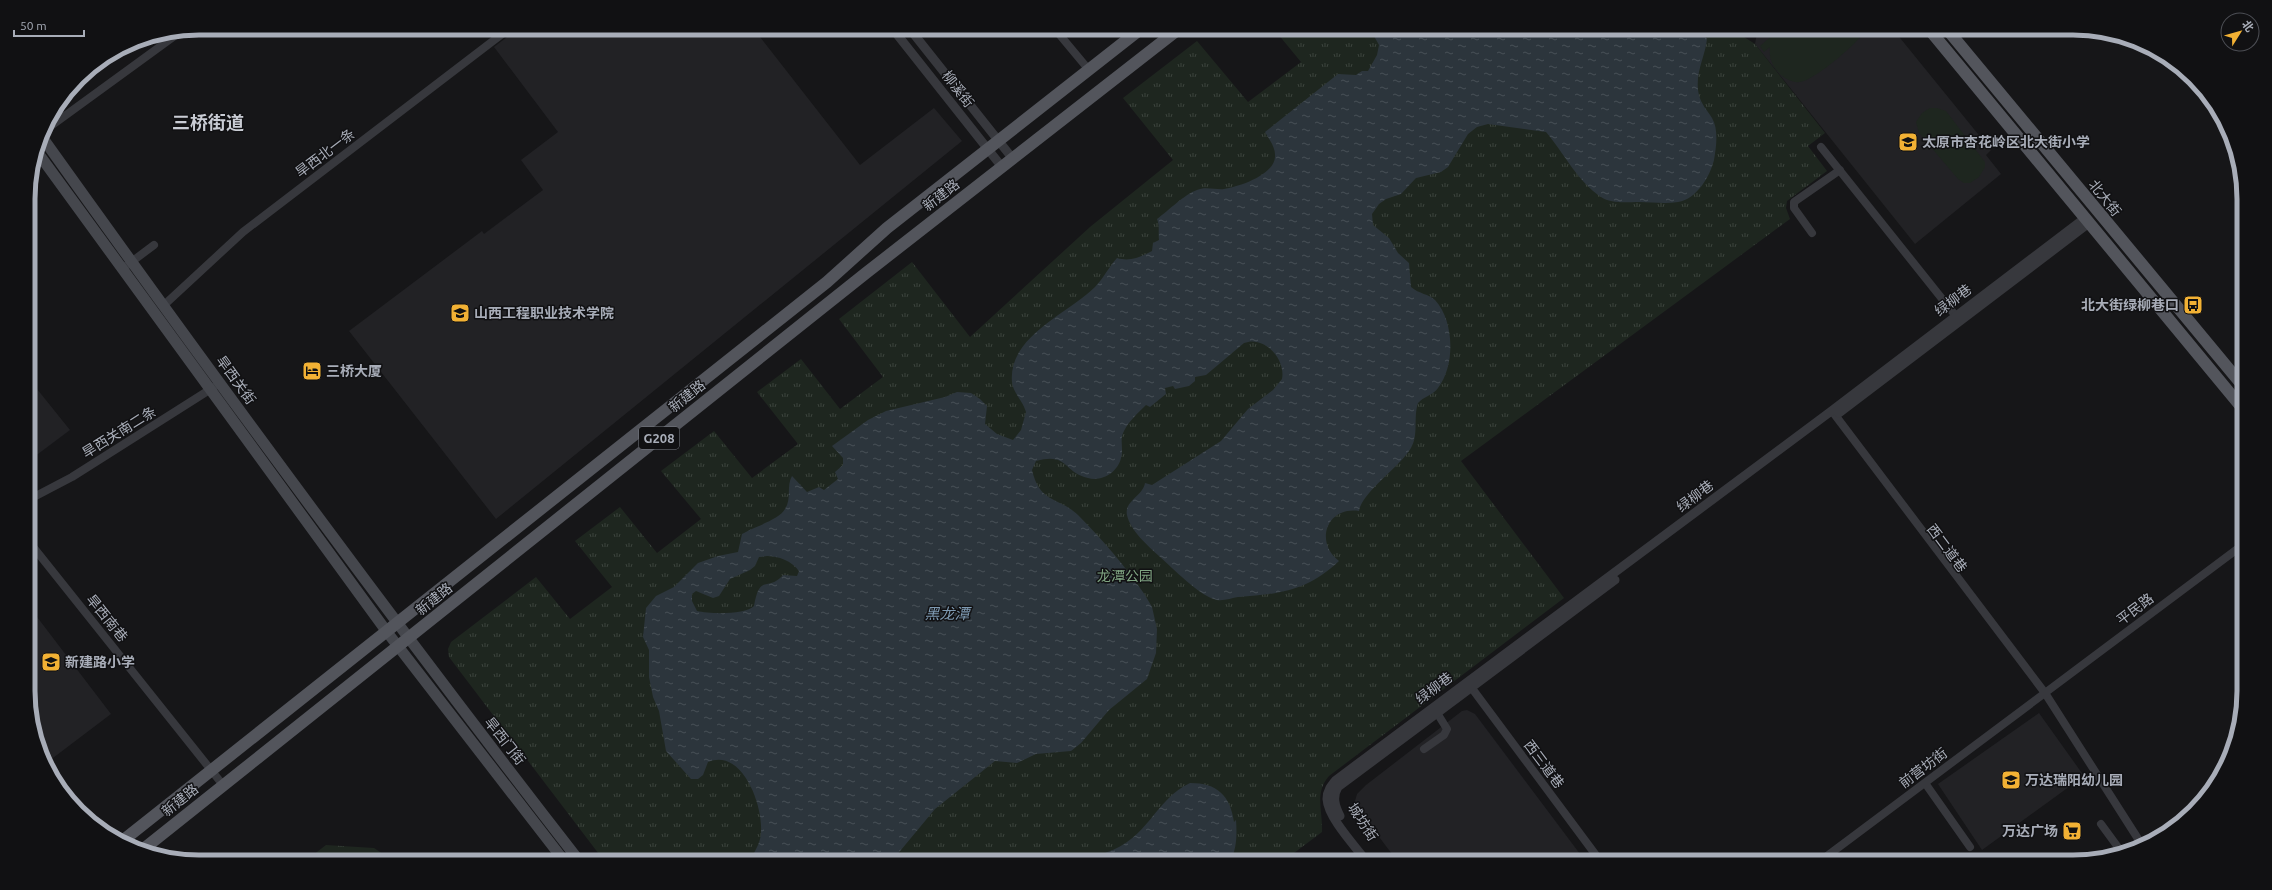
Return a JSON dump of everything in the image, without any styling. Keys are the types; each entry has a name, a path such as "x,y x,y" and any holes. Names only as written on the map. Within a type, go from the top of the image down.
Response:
{"main road":[{"name":"新建路","path":"126,838 398,624 821,286 887,228 1133,35"},
{"name":"新建路","path":"147,846 866,272 1171,35"},
{"path":"1934,35 2237,402"},
{"name":"北大街","path":"1952,35 2237,379"},
{"name":"旱西关街","path":"45,142 219,383 408,638"},
{"name":"旱西关街","path":"41,157 398,646"},
{"name":"旱西门街","path":"408,638 575,855"},
{"name":"旱西门街","path":"398,646 560,855"}],"street":[{"name":"旱西北一条","path":"163,306 243,232 501,35"},
{"name":"柳溪街","path":"898,35 1002,167"},
{"name":"柳溪街","path":"915,35 1013,158"},
{"path":"1060,35 1089,70"},
{"path":"53,125 173,37"},
{"path":"1821,147 1958,319"},
{"path":"1812,233 1794,208 1794,202 1840,170"},
{"name":"绿柳巷","path":"1331,797 1338,786 1466,685 1833,414 2087,220"},
{"path":"122,268 154,245"},
{"name":"旱西关南二条","path":"35,496 72,477 219,383"},
{"name":"西二道巷","path":"1833,414 2044,695 2140,841"},
{"name":"旱西南巷","path":"35,549 223,785"},
{"name":"平民路","path":"2044,695 2237,549"},
{"name":"平民路","path":"2044,695 2237,556"},
{"name":"西三道巷","path":"1466,685 1591,855"},
{"name":"西三道巷","path":"1466,685 1597,855"},
{"name":"前营坊街","path":"1835,855 2044,695"},
{"path":"1424,749 1444,735 1446,729 1435,709"},
{"path":"1926,785 1970,847"},
{"name":"前营坊街","path":"1829,855 1926,785"},
{"name":"城坊街","path":"1331,797 1328,806 1362,855"},
{"name":"城坊街","path":"1331,797 1339,814 1368,855"},
{"path":"2101,824 2119,848"}],"shaded area":[{"path":"510,35 758,35 860,165 934,108 962,141 496,519 349,331 482,231 484,234 543,190 521,160 558,132 494,47"},
{"name":"太原市杏花岭区北大街小学","path":"1757,35 1898,35 1991,150 1986,155 2001,174 1915,244 1755,44"},
{"path":"35,386 70,430 35,456"},
{"name":"新建路小学","path":"35,614 111,714 50,760 44,744 36,712"},
{"path":"1467,710 1475,714 1581,855 1393,855 1358,809 1355,801 1357,794 1366,785 1462,711"},
{"name":"万达瑞阳幼儿园","path":"2039,713 2084,776 1982,850 1938,784"}],"green space":[{"name":"龙潭公园","path":"1279,35 1741,35 1755,44 1825,133 1808,146 1827,171 1787,201 1786,208 1790,219 1461,461 1564,598 1329,776 1324,782 1320,796 1322,832 1291,855 600,855 449,657 448,649 451,642 536,577 570,619 612,587 575,541 620,507 657,553 701,519 661,471 714,431 752,478 798,444 757,392 801,359 840,409 883,377 839,319 912,262 970,337 1090,227 1173,160 1123,98 1197,41 1248,102 1301,62"},
{"path":"1773,35 1862,35 1826,68 1807,80 1800,82 1791,81 1780,74 1772,63 1770,47 1764,52 1760,46"},
{"path":"1930,108 1937,108 1946,111 1985,162 1985,167 1979,177 1970,183 1964,183 1958,179 1919,133 1916,122 1922,113"},
{"path":"326,845 374,848 384,855 313,855"}],"water":[{"name":"黑龙潭","path":"1704,35 1707,39 1699,73 1698,87 1700,98 1716,128 1716,145 1712,166 1702,186 1697,192 1685,200 1663,203 1614,202 1601,197 1585,183 1546,132 1488,124 1477,127 1468,134 1448,167 1441,172 1416,178 1401,194 1386,199 1379,204 1372,214 1373,225 1389,238 1398,253 1409,263 1411,287 1433,298 1442,309 1449,332 1450,356 1444,379 1438,388 1418,403 1415,437 1411,448 1398,464 1367,496 1359,511 1348,511 1339,514 1332,520 1328,527 1326,536 1327,544 1331,553 1339,561 1316,579 1292,589 1267,594 1217,600 1202,593 1179,574 1145,543 1129,521 1127,515 1128,506 1144,488 1145,483 1152,485 1221,441 1248,409 1273,390 1282,379 1281,364 1272,350 1259,342 1252,341 1244,343 1206,375 1195,377 1195,381 1189,386 1175,389 1173,386 1165,388 1166,394 1150,407 1146,405 1126,427 1122,438 1122,454 1119,463 1117,468 1109,475 1099,479 1088,478 1074,472 1065,464 1054,459 1036,461 1032,470 1035,481 1045,494 1071,509 1105,543 1138,585 1152,607 1157,629 1156,653 1147,679 1109,710 1081,743 1071,751 1036,754 1017,763 995,761 935,809 897,855 753,855 761,835 761,821 754,795 741,771 731,763 720,760 708,762 703,775 698,779 691,779 666,751 659,711 653,697 649,677 649,650 643,637 646,608 656,596 674,587 698,563 718,556 738,552 742,534 772,520 782,513 787,505 789,484 792,476 807,492 819,487 824,490 838,479 835,472 843,465 843,458 832,446 868,420 886,411 945,397 957,392 971,393 987,406 985,424 997,434 1013,440 1021,430 1026,412 1013,386 1013,366 1019,352 1029,339 1042,327 1084,297 1095,287 1117,258 1131,259 1152,251 1153,243 1159,240 1159,227 1157,219 1187,195 1200,189 1224,189 1238,186 1255,179 1269,169 1273,163 1275,154 1272,144 1265,132 1338,74 1356,75 1362,71 1368,71 1377,55 1379,45 1374,36","holes":["771,556 780,558 796,567 799,571 797,576 783,575 773,583 762,586 756,596 754,606 750,609 727,613 697,611 692,601 692,594 696,591 713,598 719,596 730,579 750,570 755,566 759,557"]},
{"path":"1190,783 1208,785 1221,792 1229,805 1234,822 1236,820 1236,841 1233,855 1105,855 1105,853 1132,838 1142,829 1167,799"}],"place":[{"name":"太原市杏花岭区北大街小学","path":"1908,142"},
{"name":"北大街绿柳巷口","path":"2193,305"},
{"name":"山西工程职业技术学院","path":"460,313"},
{"name":"三桥大厦","path":"312,371"},
{"name":"新建路小学","path":"51,662"},
{"name":"万达瑞阳幼儿园","path":"2011,780"},
{"name":"万达广场","path":"2072,831"}],"district":[{"name":"三桥街道","path":"208,123"}]}
